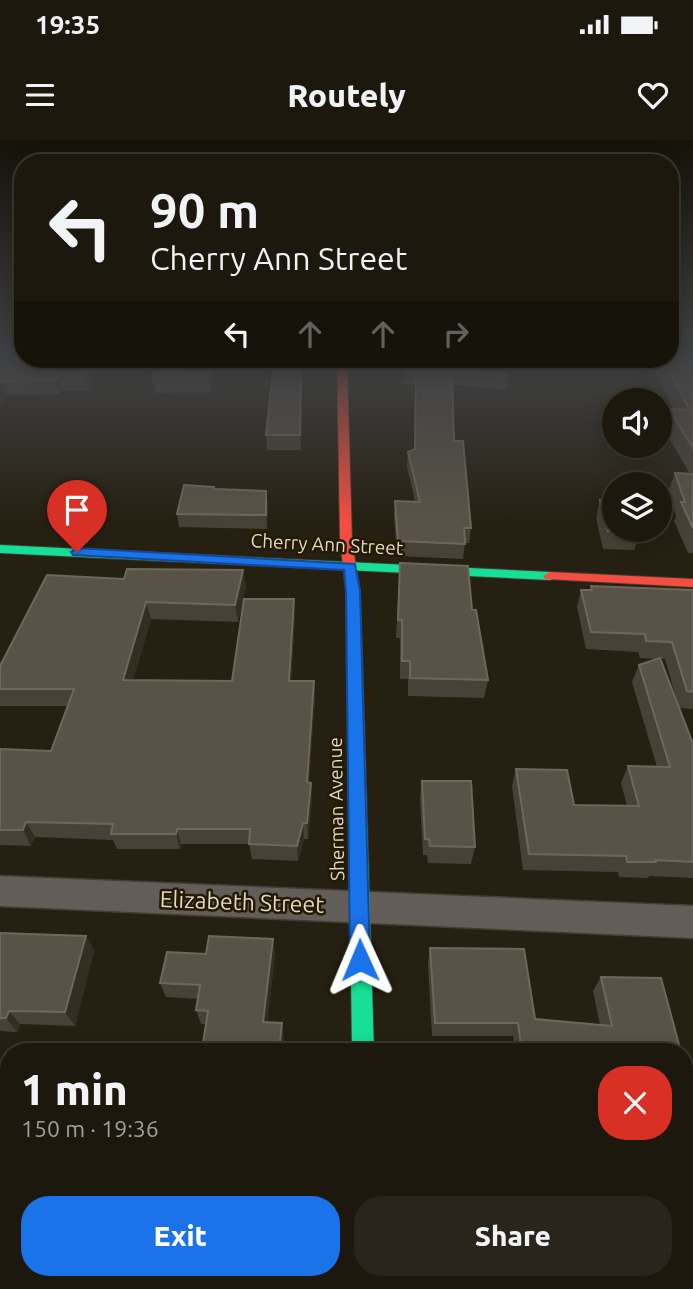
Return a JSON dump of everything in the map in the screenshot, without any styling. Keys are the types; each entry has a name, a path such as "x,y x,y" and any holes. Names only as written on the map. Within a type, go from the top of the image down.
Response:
{"main road":[{"name":"Sherman Avenue","path":"343,415 346,541 353,591 363,1043"},
{"name":"Cherry Ann Street","path":"0,549 693,583"}],"street":[{"name":"Elizabeth Street","path":"0,891 693,922"}],"building":[{"path":"268,415 300,415 300,435 266,435"},
{"path":"415,415 453,415 454,441 463,441 471,528 464,528 465,544 398,541 395,501 420,502 408,452 415,449"},
{"path":"672,415 693,415 693,448"},
{"path":"675,473 693,474 693,528 681,502 685,502"},
{"path":"184,485 266,491 266,515 177,514"},
{"path":"400,563 468,566 472,610 476,610 488,680 410,678 410,661 402,661 402,620 398,620"},
{"path":"127,569 243,570 235,605 146,602 123,680 232,681 244,599 294,599 289,681 314,681 307,823 303,823 297,846 249,844 250,829 177,829 176,834 111,834 113,824 26,822 23,830 0,830 0,749 51,751 74,689 0,689 0,666 47,575 124,579"},
{"path":"591,586 693,590 693,692 687,691 672,642 646,641 645,634 591,632 581,590 592,590"},
{"path":"660,658 693,744 693,862 627,862 626,856 529,854 516,769 567,770 574,805 639,806 628,766 670,767 639,665"},
{"path":"422,781 471,781 475,847 430,846 429,839 425,839"},
{"path":"0,933 86,936 65,1012 9,1011 6,1018 0,1018"},
{"path":"209,936 273,939 263,1022 282,1023 280,1043 203,1043 208,1011 196,1010 200,985 160,983 167,952 206,954"},
{"path":"430,948 524,949 535,1019 612,1026 601,977 661,978 679,1043 521,1043 518,1023 435,1023"}],"traffic: fast":[{"path":"0,549 550,576"},
{"path":"355,685 363,1043"}],"traffic: jam":[{"path":"343,415 346,541 353,591 355,685"},
{"path":"550,576 693,583"}],"route":[{"path":"77,552 350,566 353,591 360,960"}]}
